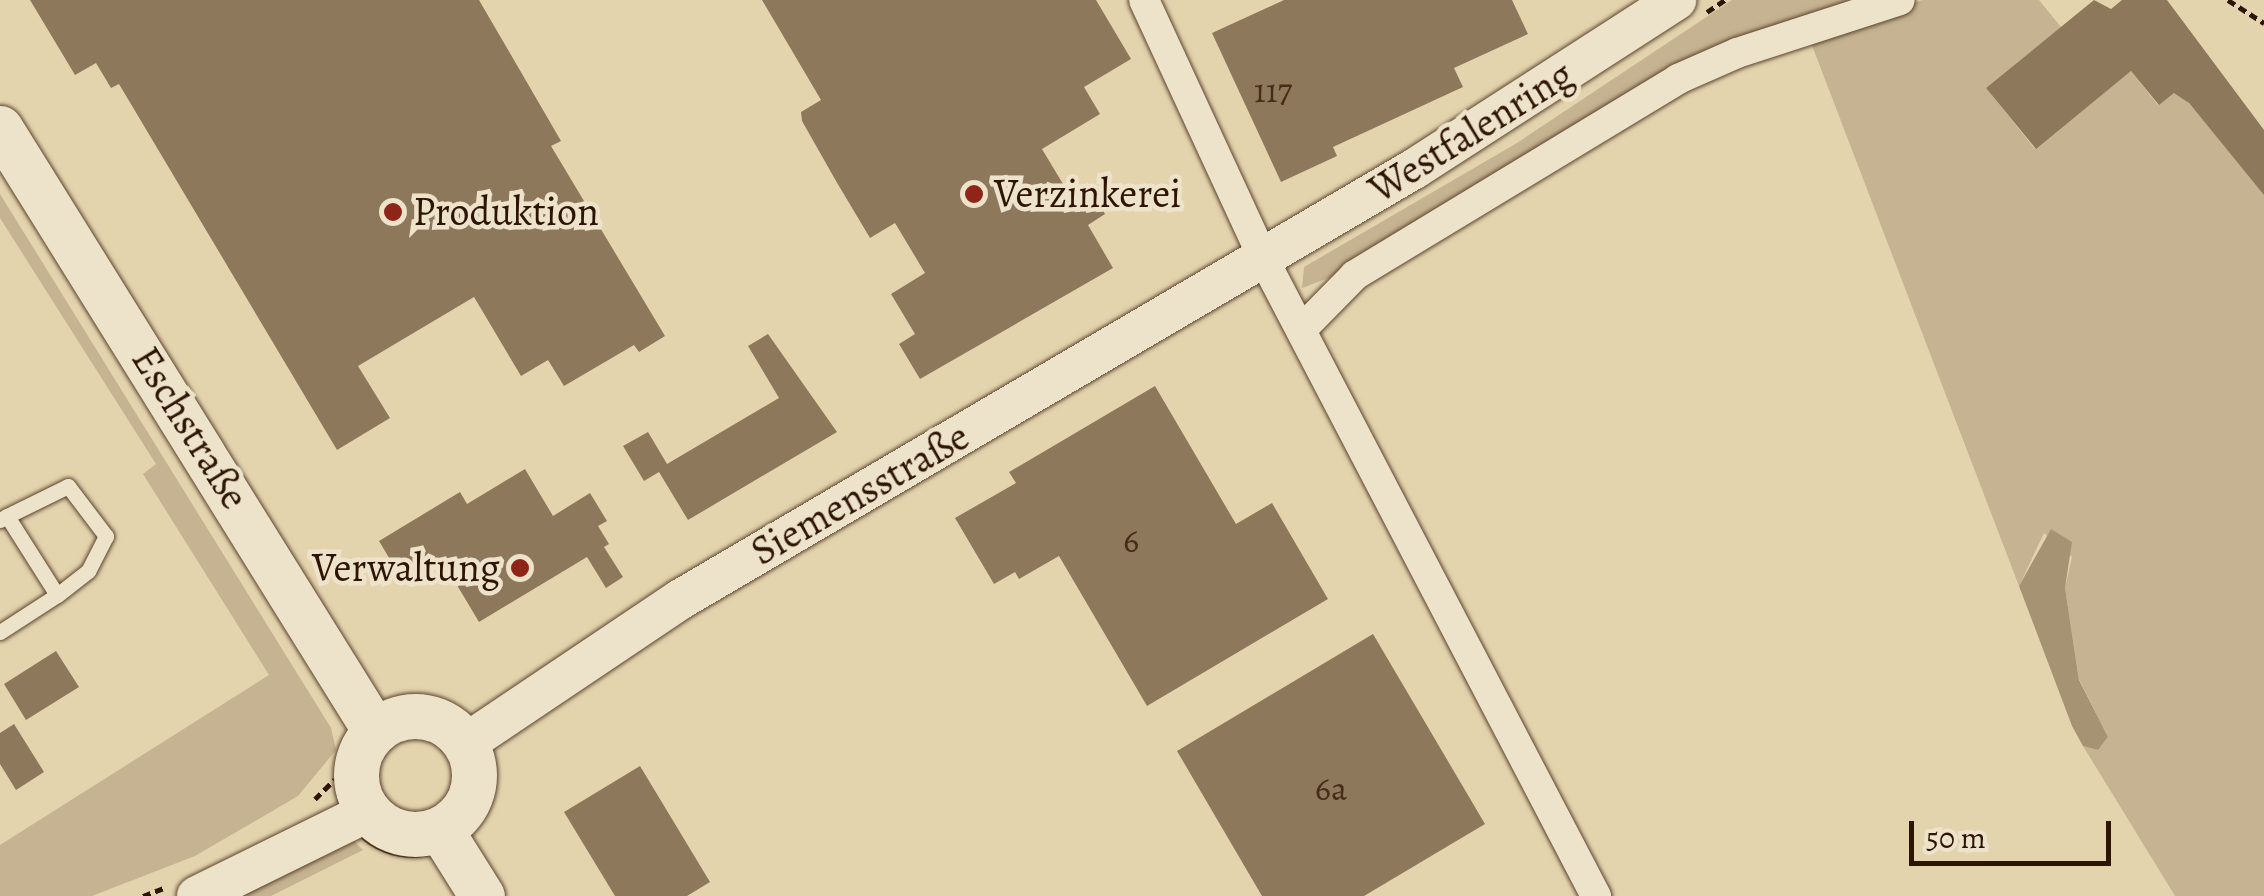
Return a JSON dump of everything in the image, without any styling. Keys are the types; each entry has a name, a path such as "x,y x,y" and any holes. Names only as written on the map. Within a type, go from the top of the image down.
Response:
{"main road":[{"name":"Eschstraße","path":"0,128 372,724"},
{"path":"413,716 442,724 470,739 468,801 444,837 401,833 357,816 356,770 372,724 413,716"},
{"path":"444,837 482,896"}],"street":[{"path":"1144,0 1263,258 1596,896"},
{"name":"Westfalenring","path":"1263,258 1543,89 1676,0"},
{"path":"1302,328 1355,275 1678,79 1900,0"},
{"name":"Siemensstraße","path":"470,739 681,599 1263,258"},
{"path":"196,896 357,816"}],"lane":[{"path":"0,632 57,594 88,571 106,536 68,486 3,518 57,594"}],"path":[{"path":"2228,0 2264,23"},
{"path":"400,705 428,706 470,739 488,786 480,812 444,837 427,855 387,852 336,785 340,754 400,705"}],"shaded area":[{"path":"1732,0 1884,0 1671,72 1331,277 1302,288 1304,267 1517,143"},
{"path":"1923,0 2039,0 2061,27 1986,88 2035,149 2131,71 2158,105 2178,90 2254,182 2264,175 2264,896 2175,896 2083,746 2098,750 2108,737 2079,679 2065,588 2072,557 2044,533 2019,586 1808,35"},
{"path":"0,194 331,728 336,750 298,796 195,856 92,896 0,896 0,845 269,675 143,474 156,464 0,218"},
{"path":"2051,529 2072,542 2065,588 2079,680 2108,737 2098,750 2083,746 2072,726 2019,586"},
{"path":"353,840 363,850 271,896 237,896"}],"building":[{"name":"Produktion","path":"30,0 479,0 561,141 551,146 665,336 639,352 634,345 564,386 548,360 521,376 474,297 358,366 390,418 337,450 119,84 111,88 96,63 75,75"},
{"name":"Verzinkerei","path":"762,0 1096,0 1131,59 1084,87 1100,114 1042,149 1069,194 1086,183 1105,214 1088,225 1113,268 920,379 899,344 915,334 891,294 925,273 895,223 870,238 802,121 801,112 821,100"},
{"path":"1284,0 1512,0 1528,34 1454,68 1463,87 1333,147 1337,156 1281,182 1212,33"},
{"path":"2094,0 2111,9 2122,0 2167,0 2264,130 2264,195 2189,103 2174,93 2159,105 2131,71 2036,149 1986,88"},
{"path":"768,334 837,432 688,520 659,472 644,481 623,446 648,432 667,464 779,398 748,346"},
{"path":"1155,386 1236,524 1272,503 1328,599 1147,706 1059,556 1019,579 1015,572 994,584 955,518 1016,483 1009,472"},
{"path":"525,469 553,516 590,493 607,521 598,526 609,544 604,547 623,577 606,588 587,557 479,622 442,560 404,583 379,541 460,492 467,504"},
{"path":"1373,634 1485,824 1364,896 1262,896 1177,751"},
{"path":"56,651 79,687 26,720 4,684"},
{"path":"14,724 44,772 16,790 0,764 0,733"},
{"path":"640,766 710,882 687,896 615,896 564,812"}],"place":[{"name":"Verzinkerei","path":"974,194"},
{"name":"Produktion","path":"393,212"},
{"name":"Verwaltung","path":"520,568"}]}
